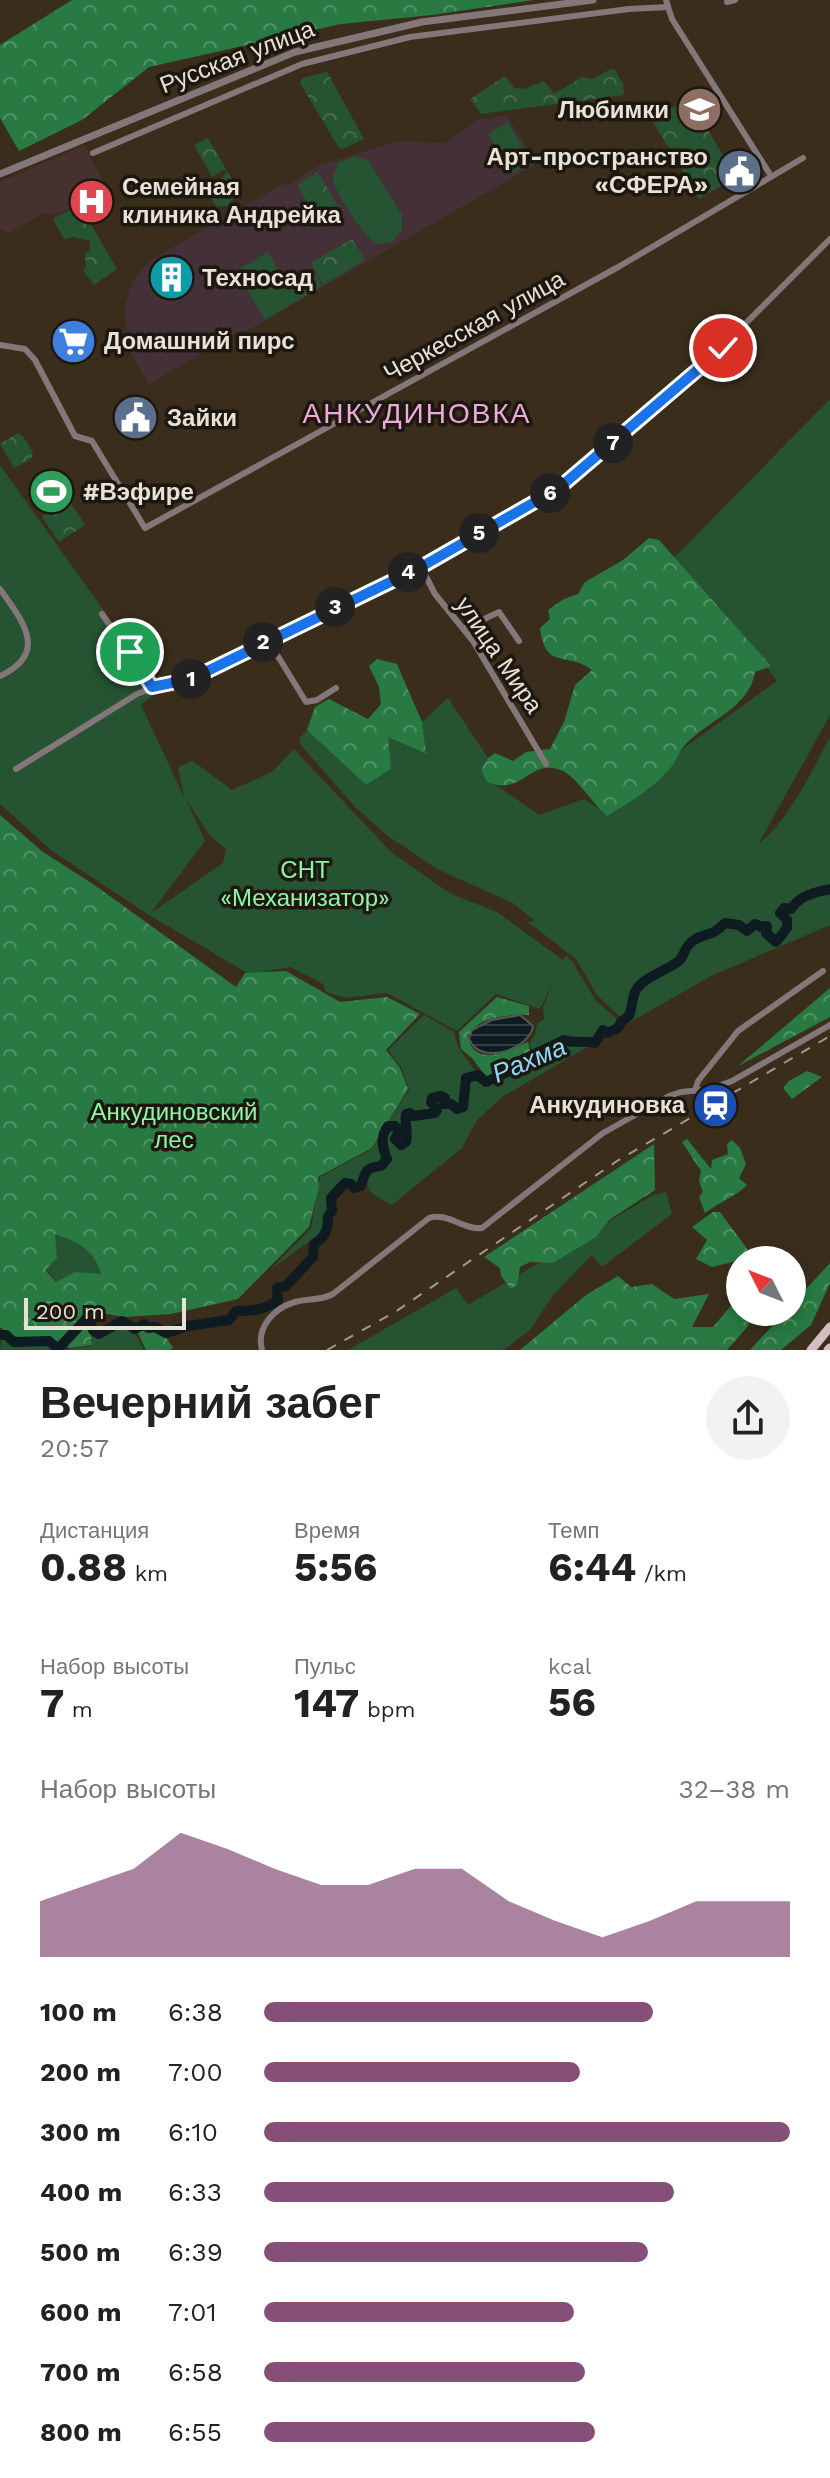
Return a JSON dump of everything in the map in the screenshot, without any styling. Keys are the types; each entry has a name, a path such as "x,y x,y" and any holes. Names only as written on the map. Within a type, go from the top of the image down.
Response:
{"main road":[{"path":"811,1350 830,1327"}],"street":[{"name":"Русская улица","path":"0,174 295,52 422,22 593,0"},
{"path":"93,153 302,64 410,37 667,3 672,19 771,176"},
{"name":"Черкесская улица","path":"0,345 25,349 35,360 75,436 92,441 145,528 620,266 803,158"},
{"path":"16,769 152,687 191,679 421,567 559,488 694,375 830,239"},
{"name":"улица Мира","path":"421,567 435,594 493,673 546,764"},
{"path":"0,589 25,624 28,636 24,656 13,670 0,676"},
{"path":"463,629 499,612 519,641"},
{"path":"102,614 152,687"},
{"path":"268,640 306,702 317,700 336,688"},
{"path":"695,1091 698,1081 738,1031 823,971"},
{"path":"262,1350 262,1328 282,1307 302,1301 323,1300 333,1294 429,1218 443,1216 472,1228 482,1228 603,1133 669,1096 710,1089 732,1081 830,1025"}],"shaded area":[{"path":"507,115 536,164 149,384 128,348 125,305 134,279 152,259 320,165 398,141 444,143 478,120"},
{"path":"85,145 106,188 56,215 44,213 9,233 0,229 0,182"},
{"path":"520,1015 533,1026 530,1035 514,1048 504,1052 483,1052 469,1039 472,1030 492,1020"}],"green space":[{"path":"72,0 534,0 341,24 149,67 82,120 19,151 0,118 0,45"},
{"path":"615,70 623,84 624,95 481,114 470,99 505,76 514,88 524,89 544,81 554,94 582,77 592,79"},
{"path":"327,72 364,139 343,149 339,148 300,83 302,78"},
{"path":"689,98 736,177 699,199 652,120"},
{"path":"508,122 531,162 511,174 488,134"},
{"path":"208,138 226,169 212,177 194,145"},
{"path":"354,156 368,160 402,215 402,230 392,242 376,244 364,232 334,183 338,163"},
{"path":"227,171 235,184 230,187 235,197 227,205 217,207 207,193 200,194 205,184 220,181"},
{"path":"318,172 338,206 317,218 297,185"},
{"path":"77,206 82,209 117,269 94,285 83,271 90,241 73,237 64,239 53,219"},
{"path":"352,239 365,260 323,285 311,263"},
{"path":"268,252 286,283 312,269 322,286 265,320 236,271"},
{"path":"830,399 830,715 759,843 789,810 830,737 830,887 803,896 790,907 784,907 779,913 785,927 775,939 767,933 768,925 761,926 755,922 747,929 739,923 725,921 714,932 696,936 685,946 680,958 659,974 643,979 622,1019 597,995 576,959 528,922 535,921 513,903 437,869 388,836 355,807 300,744 300,738 307,730 366,785 388,737 425,754 422,722 448,698 488,758 481,770 487,782 539,815 584,799 599,809 777,681 754,650 670,562"},
{"path":"18,433 33,453 31,459 14,468 0,444"},
{"name":"СНТ «Механизатор»","path":"0,465 160,689 141,705 184,797 178,767 193,761 232,790 272,772 294,749 391,852 451,894 497,912 563,960 566,956 596,1001 619,1021 616,1027 607,1031 603,1029 593,1041 564,1038 533,1053 529,1044 537,1024 544,1019 543,1007 555,979 540,1009 496,994 457,1031 387,993 345,998 326,992 323,984 290,967 249,974 149,915 52,851 0,804","holes":["186,799 210,836 226,849 223,863 151,913 205,841"]},
{"path":"69,500 85,525 59,542 42,517"},
{"path":"649,538 659,540 771,666 755,672 745,695 693,737 658,781 607,816 563,771 542,768 510,784 487,782 481,770 495,753 513,761 526,752 550,749 564,722 575,685 592,670 574,661 558,658 547,650 540,628 550,619 548,610 578,594 585,582 623,560"},
{"path":"377,659 397,664 422,722 426,754 388,737 391,769 366,785 307,730 315,707 329,699 368,719 381,704 379,687 369,666"},
{"name":"Анкудиновский лес","path":"0,815 43,852 93,884 236,987 245,973 286,971 340,1002 387,997 420,1014 386,1050 400,1068 408,1089 372,1148 318,1177 319,1187 309,1227 238,1299 171,1314 124,1317 89,1311 92,1345 70,1348 46,1339 16,1339 0,1327","holes":["55,1234 89,1252 101,1274 75,1272 56,1282 45,1270 57,1258"]},
{"path":"830,890 830,925 711,976 627,1024 624,1022 631,1013 640,986 679,963 695,941 716,933 726,925 739,926 747,932 755,926 764,928 764,934 777,943 789,929 789,919 782,913 785,910 792,910 814,894"},
{"path":"830,988 830,1017 738,1066"},
{"path":"497,997 529,1006 529,1015 504,1016 478,1025 468,1037 472,1046 485,1055 528,1042 530,1051 500,1073 487,1078 461,1049 459,1032"},
{"path":"424,1015 454,1032 460,1050 476,1073 464,1078 463,1103 457,1106 448,1102 442,1094 431,1095 429,1100 433,1111 405,1112 403,1140 399,1138 401,1129 395,1123 388,1122 409,1090 401,1067 388,1050"},
{"path":"564,1042 591,1045 502,1097 477,1120 462,1148 392,1205 370,1190 366,1175 371,1169 383,1168 389,1159 384,1146 387,1131 393,1129 396,1133 393,1140 401,1148 407,1141 409,1117 436,1115 439,1110 434,1100 442,1100 443,1105 461,1109 467,1105 465,1091 468,1079 479,1078 486,1084"},
{"path":"807,1071 822,1077 792,1099 783,1088"},
{"path":"381,1135 383,1159 367,1168 359,1183 354,1186 352,1182 345,1181 329,1198 326,1229 270,1270 311,1228 320,1177 372,1149"},
{"path":"687,1139 711,1169 712,1160 728,1154 727,1144 732,1140 740,1148 746,1164 739,1178 747,1185 705,1213 699,1197 703,1192 699,1181 701,1171 682,1142"},
{"path":"654,1144 655,1190 609,1220 596,1237 553,1263 530,1262 520,1267 517,1285 511,1289 501,1276 500,1268 484,1257"},
{"path":"666,1192 672,1214 602,1267 592,1255 553,1295 531,1329 504,1350 348,1350 456,1288 468,1305 653,1195"},
{"path":"713,1212 720,1212 745,1246 726,1246 726,1264 712,1267 696,1259 707,1240 692,1227"},
{"path":"54,1233 84,1247 94,1258 101,1274 57,1282 45,1269 57,1258"},
{"path":"830,1263 830,1283 811,1325 781,1350 750,1350 772,1326 806,1326 806,1289"},
{"path":"618,1276 631,1287 652,1284 674,1299 709,1294 692,1327 713,1327 726,1312 726,1326 748,1326 727,1350 520,1350 586,1295"},
{"path":"116,1324 133,1332 144,1350 62,1350 92,1346 92,1332 97,1336 106,1334"},
{"path":"137,1331 158,1333 173,1348 146,1350"},
{"path":"2,1335 14,1343 49,1342 58,1350 0,1350"}],"waterway":[{"name":"Рахма","path":"0,1335 6,1335 14,1342 49,1341 58,1349 87,1318 99,1334 122,1321 135,1329 144,1324 166,1333 188,1326 229,1320 236,1311 268,1306 278,1300 277,1288 286,1286 313,1257 314,1244 327,1229 328,1216 332,1211 331,1198 345,1183 354,1188 361,1186 367,1171 381,1166 387,1159 383,1142 388,1126 395,1126 399,1131 395,1139 401,1145 407,1139 406,1114 435,1113 437,1110 431,1102 432,1098 441,1096 445,1098 444,1104 451,1104 457,1109 463,1107 466,1078 478,1075 486,1082 509,1071 516,1063 564,1040 595,1043 603,1030 607,1033 618,1028 629,1016 639,987 680,960 694,940 716,931 725,923 739,925 747,931 755,924 767,926 766,933 776,942 787,928 787,920 780,913 784,908 791,909 804,897 830,889"}],"railway":[{"path":"327,1350 395,1312 617,1161 830,1036"}],"place":[{"name":"Любимки","path":"700,110"},
{"name":"Арт-пространство «СФЕРА»","path":"739,171"},
{"name":"Семейная клиника Андрейка","path":"91,201"},
{"name":"Техносад","path":"171,278"},
{"name":"Домашний пирс","path":"73,341"},
{"name":"Зайки","path":"136,418"},
{"name":"#Вэфире","path":"52,492"},
{"name":"Анкудиновка","path":"716,1105"}],"district":[{"name":"АНКУДИНОВКА","path":"417,413"}],"route":[{"path":"130,652 152,687 191,679 421,567 559,488 723,348"}]}
